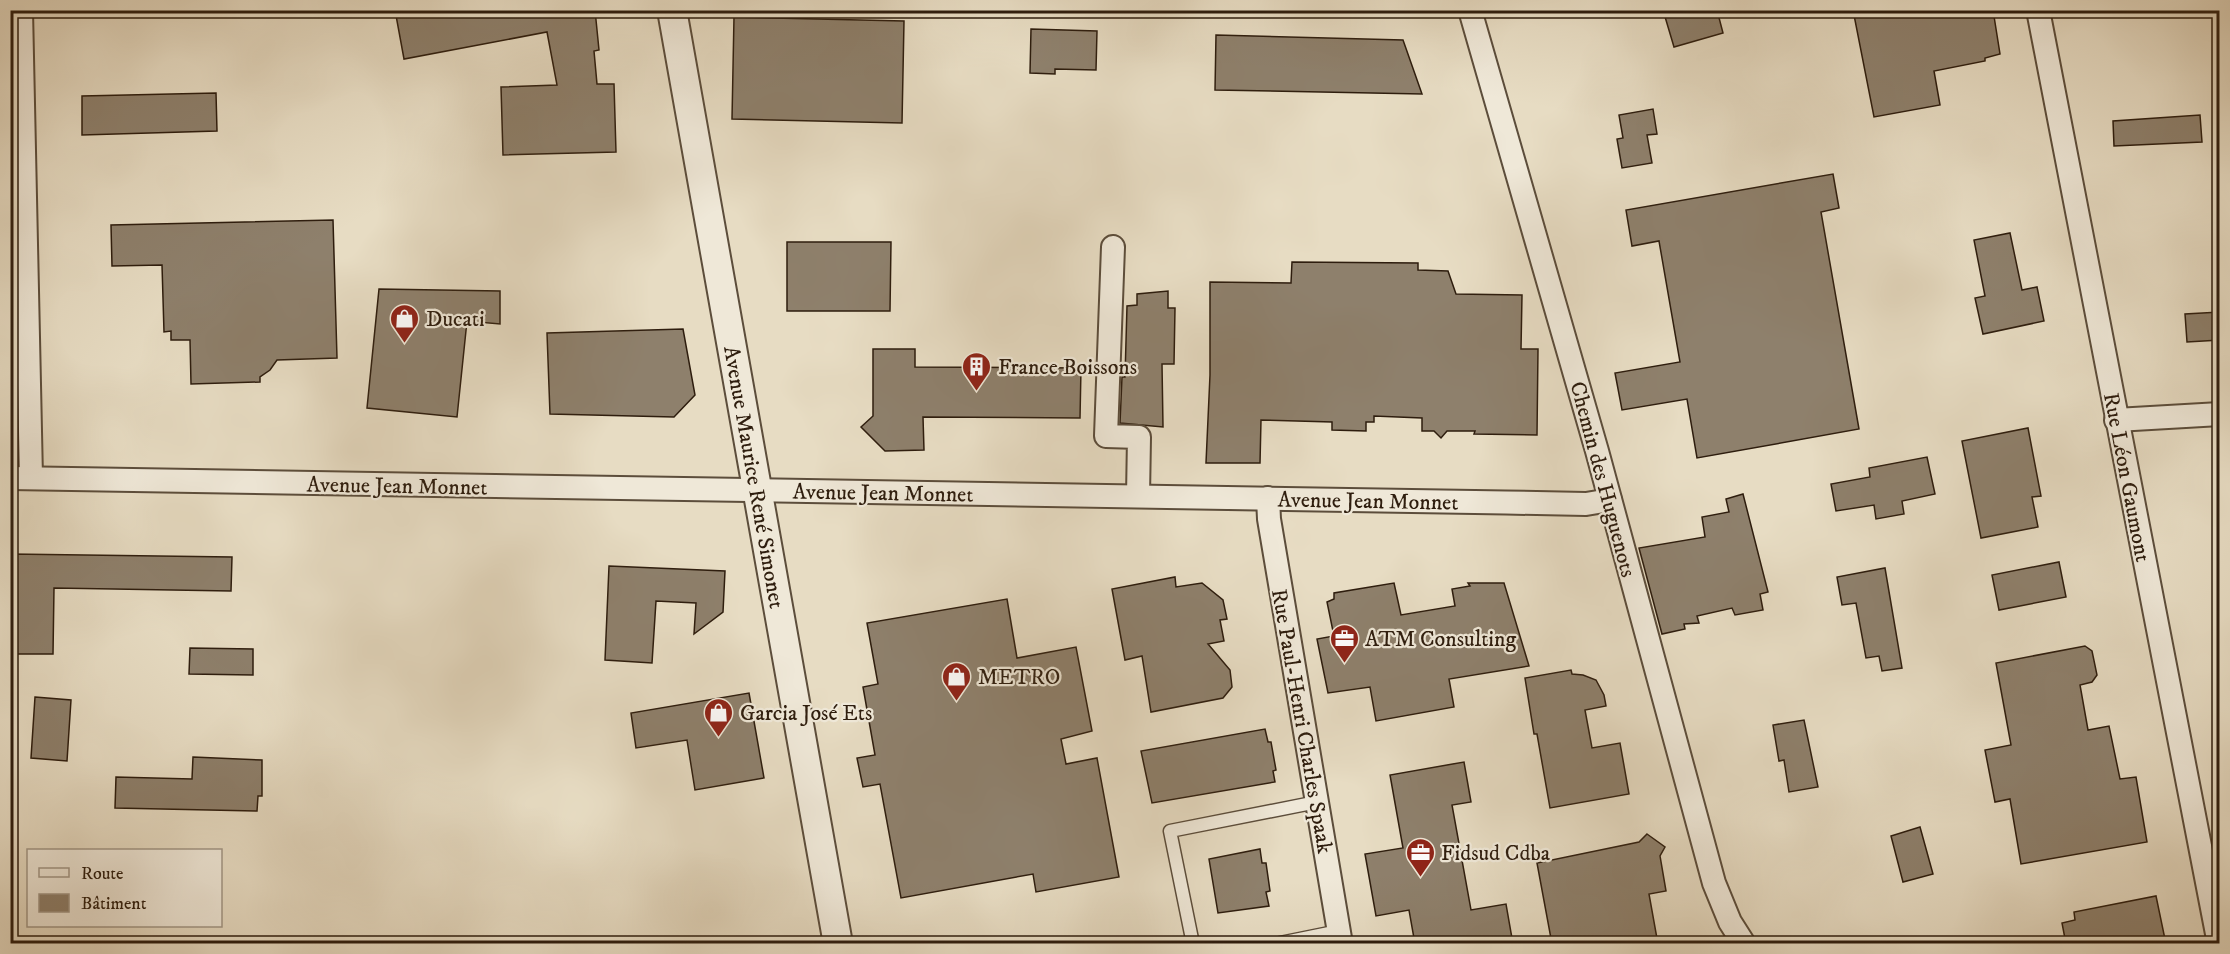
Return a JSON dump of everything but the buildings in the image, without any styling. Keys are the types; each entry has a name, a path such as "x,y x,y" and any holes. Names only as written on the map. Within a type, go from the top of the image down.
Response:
{"street":[{"path":"21,10 21,478"},
{"name":"Avenue Maurice René Simonet","path":"672,10 838,944"},
{"name":"Chemin des Huguenots","path":"1470,10 1610,500 1714,883 1730,922 1744,944"},
{"name":"Rue Léon Gaumont","path":"2038,10 2219,944"},
{"path":"1113,247 1106,436 1139,437 1138,496"},
{"path":"2116,420 2220,414"},
{"name":"Avenue Jean Monnet","path":"21,478 1586,504 1610,500"},
{"name":"Rue Paul-Henri Charles Spaak","path":"1268,498 1269,519 1340,937"}],"lane":[{"path":"1193,944 1170,831 1317,802"},
{"path":"1275,944 1340,937"}],"place":[{"name":"Ducati","path":"405,344"},
{"name":"France Boissons","path":"977,392"},
{"name":"ATM Consulting","path":"1344,664"},
{"name":"METRO","path":"957,702"},
{"name":"Garcia José Ets","path":"719,738"},
{"name":"Fidsud Cdba","path":"1420,878"}]}
